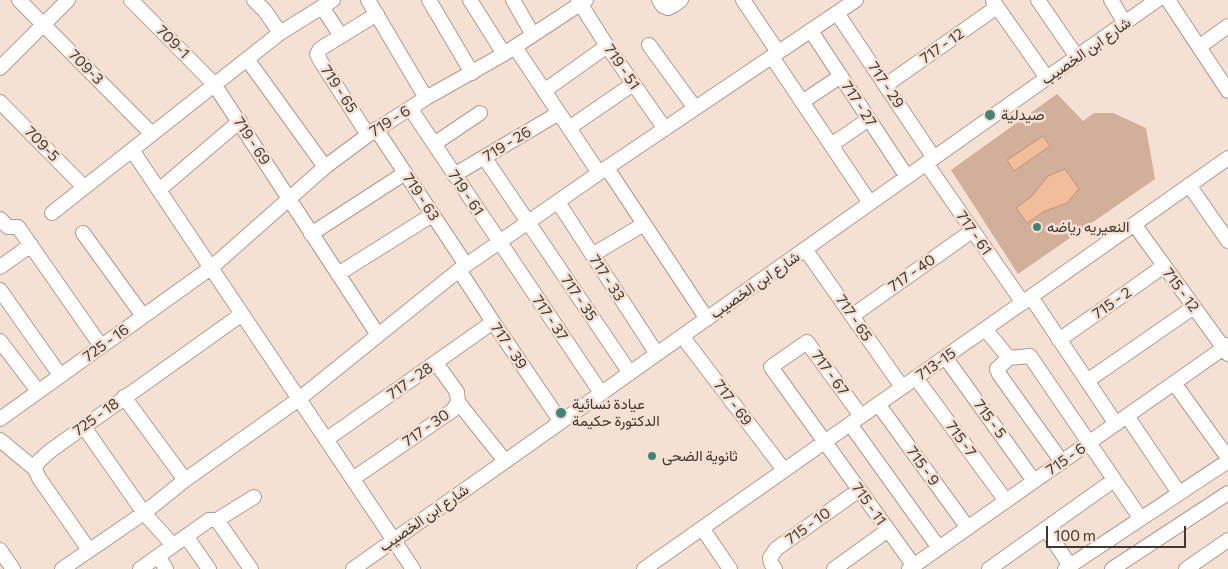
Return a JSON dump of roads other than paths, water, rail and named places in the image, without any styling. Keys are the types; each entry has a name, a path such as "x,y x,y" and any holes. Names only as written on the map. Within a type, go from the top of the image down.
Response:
{"street":[{"name":"709-3","path":"19,0 152,134"},
{"path":"0,68 68,0"},
{"name":"709-1","path":"131,0 214,84"},
{"path":"254,0 266,6 280,33"},
{"path":"368,0 426,98"},
{"path":"429,0 472,72"},
{"path":"470,0 544,91 569,128 644,224 707,319"},
{"path":"513,0 533,35"},
{"path":"659,0 663,6 668,8 682,0"},
{"path":"1038,0 1077,57"},
{"path":"1111,0 1125,22"},
{"name":"شارع ابن الخصيب","path":"353,569 1157,0"},
{"path":"1168,0 1227,89"},
{"name":"719 - 6","path":"212,268 325,167 372,132 426,98 510,50 582,1"},
{"name":"719 - 51","path":"582,1 607,46 665,129"},
{"path":"749,2 802,102 870,203"},
{"path":"52,213 280,33 328,3 341,36"},
{"path":"995,4 1047,78"},
{"name":"717 - 12","path":"886,85 995,4"},
{"path":"62,569 144,513 186,480 299,399 462,267 845,5"},
{"name":"717 - 29","path":"845,5 886,85 930,161"},
{"name":"719 - 65","path":"372,132 317,54 320,48 377,14"},
{"path":"1198,47 1228,26"},
{"name":"717 - 27","path":"811,30 907,177"},
{"path":"649,45 695,108"},
{"path":"544,91 607,46"},
{"path":"247,59 325,167"},
{"path":"802,102 841,76"},
{"name":"719 - 69","path":"214,84 240,121 311,234 378,335"},
{"path":"569,128 633,84"},
{"name":"709-5","path":"0,102 84,187"},
{"name":"719 - 61","path":"410,108 499,242"},
{"path":"434,144 480,113"},
{"name":"719 - 26","path":"454,175 559,113"},
{"path":"831,145 869,119"},
{"path":"159,190 240,121"},
{"name":"719 - 63","path":"372,132 405,173 462,267"},
{"path":"132,150 354,478 413,569"},
{"name":"717 - 35","path":"484,157 630,373"},
{"name":"717 - 61","path":"930,161 972,231 1027,300"},
{"name":"713-15","path":"648,568 1189,185 1226,163"},
{"path":"311,234 405,173"},
{"path":"1189,185 1228,241"},
{"name":"717 - 33","path":"558,202 657,354"},
{"path":"338,274 432,215"},
{"path":"4,223 18,227 101,346"},
{"path":"592,255 644,224"},
{"name":"715 - 12","path":"1134,224 1226,349"},
{"name":"717 - 40","path":"852,316 972,231"},
{"path":"83,233 143,316"},
{"name":"717 - 37","path":"499,242 601,394"},
{"path":"0,267 31,245"},
{"name":"717 - 65","path":"805,249 902,388"},
{"name":"715 - 2","path":"1060,340 1164,266"},
{"name":"717 - 39","path":"462,267 493,322 561,422"},
{"name":"725 - 16","path":"0,418 212,268"},
{"path":"0,290 60,375"},
{"path":"1027,300 1060,340 1116,424"},
{"path":"1087,381 1194,307"},
{"name":"725 - 18","path":"35,469 38,462 50,451 242,314"},
{"name":"717 - 28","path":"327,439 493,322"},
{"path":"984,329 1008,358"},
{"name":"717 - 69","path":"682,336 784,470"},
{"path":"0,341 38,391"},
{"name":"717 - 67","path":"825,441 771,367 807,342 856,420"},
{"name":"715 - 6","path":"911,568 1089,442 1226,349"},
{"path":"1062,462 999,374 997,369 1008,358 1030,356 1141,519"},
{"name":"715 - 5","path":"945,357 1034,481"},
{"name":"717 - 30","path":"354,478 453,410 458,402 457,392 436,363"},
{"name":"715 -7","path":"916,378 1006,501"},
{"path":"1046,529 1068,568 1228,460 1174,383"},
{"path":"124,397 186,480"},
{"path":"458,402 505,462"},
{"name":"715 - 9","path":"878,404 968,528"},
{"path":"1127,416 1179,493"},
{"path":"856,420 939,548"},
{"path":"84,427 144,513 173,545"},
{"path":"0,440 35,469 39,478 89,550"},
{"name":"715 - 11","path":"825,441 888,530 911,568"},
{"path":"989,569 1114,480"},
{"name":"715 - 10","path":"775,569 770,558 776,549 859,490"},
{"path":"1112,569 1228,493"},
{"path":"140,569 210,520 217,520 254,497"},
{"path":"217,520 251,569"},
{"path":"702,528 730,569"},
{"path":"834,569 888,530"},
{"path":"186,536 209,569"},
{"path":"1186,569 1228,540"},
{"path":"0,550 13,569"},
{"path":"158,556 166,569"}],"place":[{"name":"صيدلية","path":"990,115"},
{"name":"النعيريه رياضه","path":"1037,227"},
{"name":"عيادة نسائية الدكتورة حكيمة","path":"561,413"},
{"name":"ثانوية الضحى","path":"652,456"}]}
